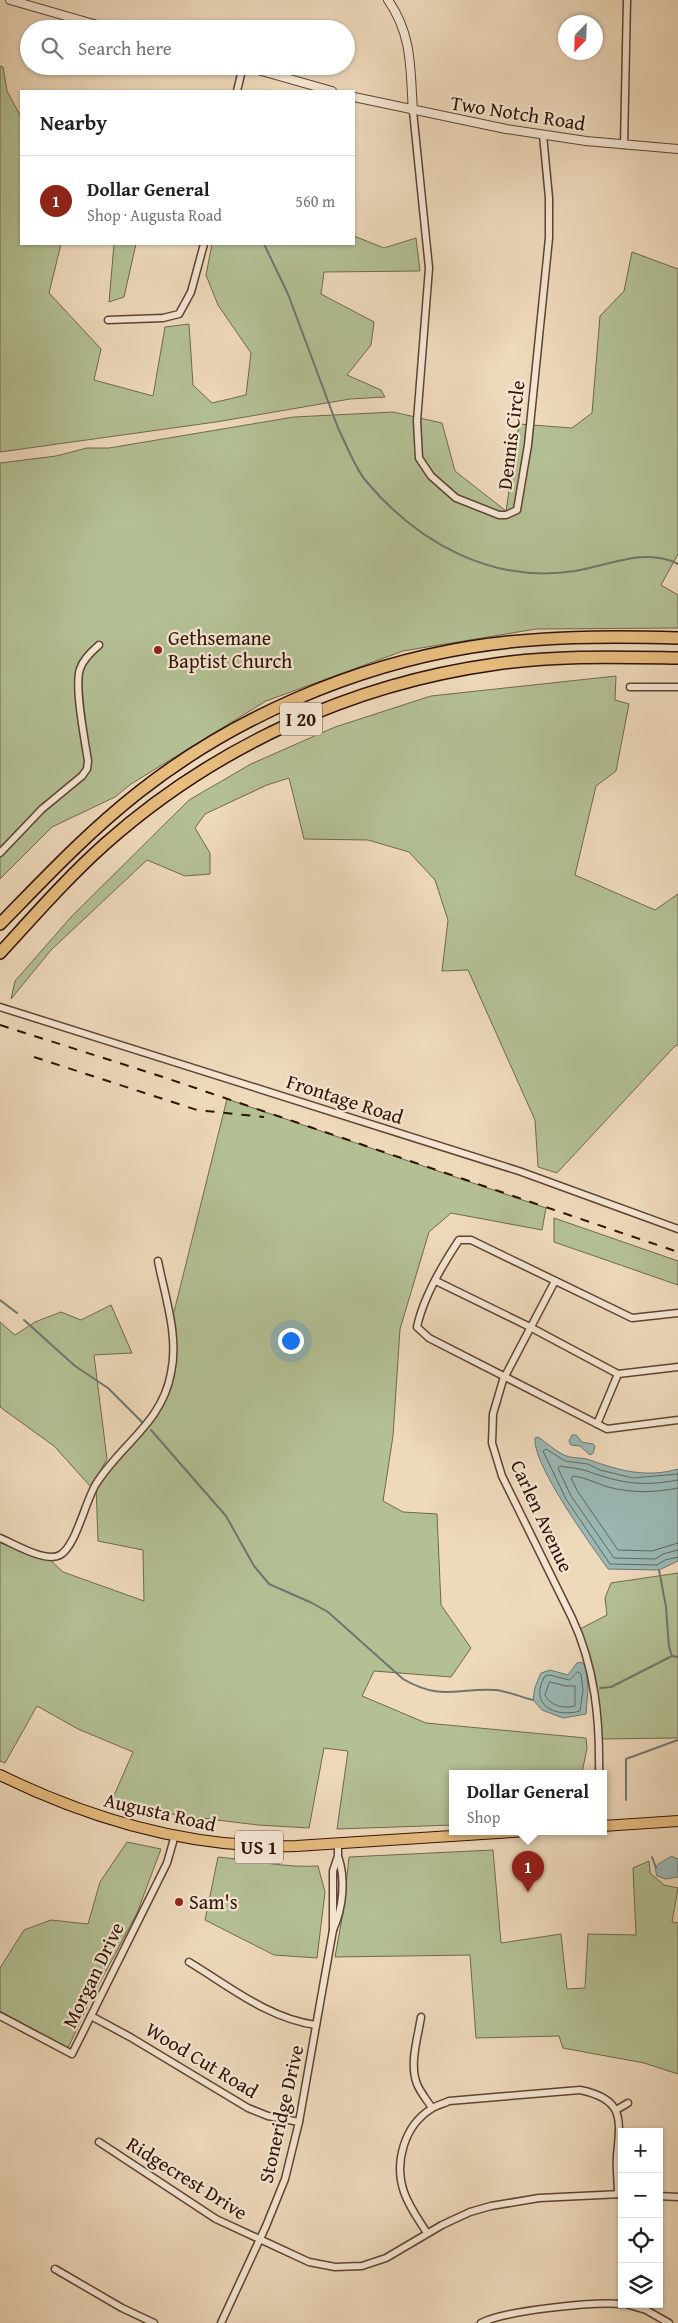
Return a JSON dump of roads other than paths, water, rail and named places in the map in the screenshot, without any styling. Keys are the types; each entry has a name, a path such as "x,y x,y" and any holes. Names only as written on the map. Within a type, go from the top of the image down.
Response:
{"highway":[{"name":"I 20","path":"0,924 95,828 167,771 224,735 325,687 369,671 472,647 577,637 678,638"},
{"name":"I 20","path":"0,953 79,868 148,809 224,757 289,724 375,690 458,670 497,663 570,658 678,658"}],"main road":[{"name":"Augusta Road","path":"0,1775 80,1810 175,1835 219,1844 262,1848 470,1835"},
{"path":"607,1826 678,1821"}],"street":[{"path":"10,0 80,20"},
{"path":"388,0 396,12 410,49 413,111"},
{"path":"624,145 626,0"},
{"path":"237,90 241,75"},
{"path":"276,75 328,90"},
{"name":"Two Notch Road","path":"355,97 413,111 543,135 678,150"},
{"name":"Dennis Circle","path":"413,111 429,268 417,421 419,458 431,476 446,490 474,506 499,515 506,515 517,510 528,446 549,238 549,198 543,135"},
{"path":"108,320 163,318 179,314 191,292 204,245"},
{"path":"0,852 36,816 82,776 87,769 88,761 79,688 79,671 82,663 99,645"},
{"path":"630,687 678,687"},
{"name":"Frontage Road","path":"0,1007 519,1171 678,1229"},
{"path":"678,1313 632,1318 471,1240 460,1240 419,1316 417,1327 429,1338 607,1429 678,1420"},
{"path":"0,1538 47,1557 60,1555 65,1551 76,1532 86,1501 96,1484 112,1462 156,1414 171,1377 173,1364 171,1324 158,1261"},
{"name":"Carlen Avenue","path":"555,1281 505,1377 493,1414 492,1443 502,1476 582,1642 596,1693 600,1732 599,1770"},
{"path":"436,1282 530,1327 618,1374 678,1367"},
{"path":"597,1424 618,1374"},
{"name":"Morgan Drive","path":"0,2016 72,2054 167,1863 175,1835"},
{"name":"Stoneridge Drive","path":"221,2323 260,2240 285,2180 299,2122 332,1930 333,1871 338,1856 338,1844"},
{"path":"189,1962 274,2014 296,2022 316,2025"},
{"name":"Wood Cut Road","path":"91,2016 130,2037 248,2108 268,2116 299,2122"},
{"path":"421,2016 414,2061 414,2074 418,2087 432,2108"},
{"path":"427,2234 404,2194 400,2166 404,2145 409,2132 422,2116 432,2108 449,2101 476,2097 580,2090 599,2096 616,2110 620,2128 616,2163 618,2178"},
{"path":"616,2110 628,2103"},
{"name":"Ridgecrest Drive","path":"99,2142 216,2219 309,2262 335,2267 356,2267 386,2258 470,2212 513,2201 618,2194"},
{"path":"663,2196 678,2197"},
{"path":"55,2269 122,2308 154,2323"},
{"path":"481,2323 492,2318 520,2313 582,2305 618,2304"},
{"path":"639,2308 669,2323"}],"water":[{"path":"572,1435 576,1435 582,1442 593,1444 595,1446 593,1453 590,1455 580,1446 571,1445 569,1441"},
{"path":"538,1437 567,1456 587,1459 623,1470 655,1473 678,1469 678,1561 659,1570 608,1569 552,1485 537,1450 535,1438"},
{"path":"581,1662 586,1666 588,1689 586,1714 563,1718 542,1710 533,1700 535,1687 541,1673 550,1670 568,1675 577,1663"},
{"path":"671,1856 678,1859 678,1877 666,1879 657,1876 657,1865"}],"waterway":[{"path":"264,245 288,294 338,428 355,463 366,481 409,523 433,540 459,554 486,565 515,571 544,573 575,571 640,557 666,559 678,564"},
{"path":"0,1300 17,1313"},
{"path":"24,1320 75,1366 108,1388 142,1422"},
{"path":"151,1430 226,1516 254,1566 269,1584 328,1612 403,1679 416,1686 439,1692 495,1690 533,1700"},
{"path":"659,1570 666,1607 669,1647 672,1656"},
{"path":"600,1688 611,1687 672,1656 678,1657"},
{"path":"626,1800 626,1759 678,1740"},
{"path":"652,1857 656,1868"}],"railway":[{"path":"0,1025 163,1077 678,1252"},
{"path":"34,1057 197,1110 264,1117"}],"place":[{"name":"Gethsemane Baptist Church","path":"158,650"},
{"name":"Dollar General","path":"528,1892"},
{"name":"Sam's","path":"179,1902"}]}
